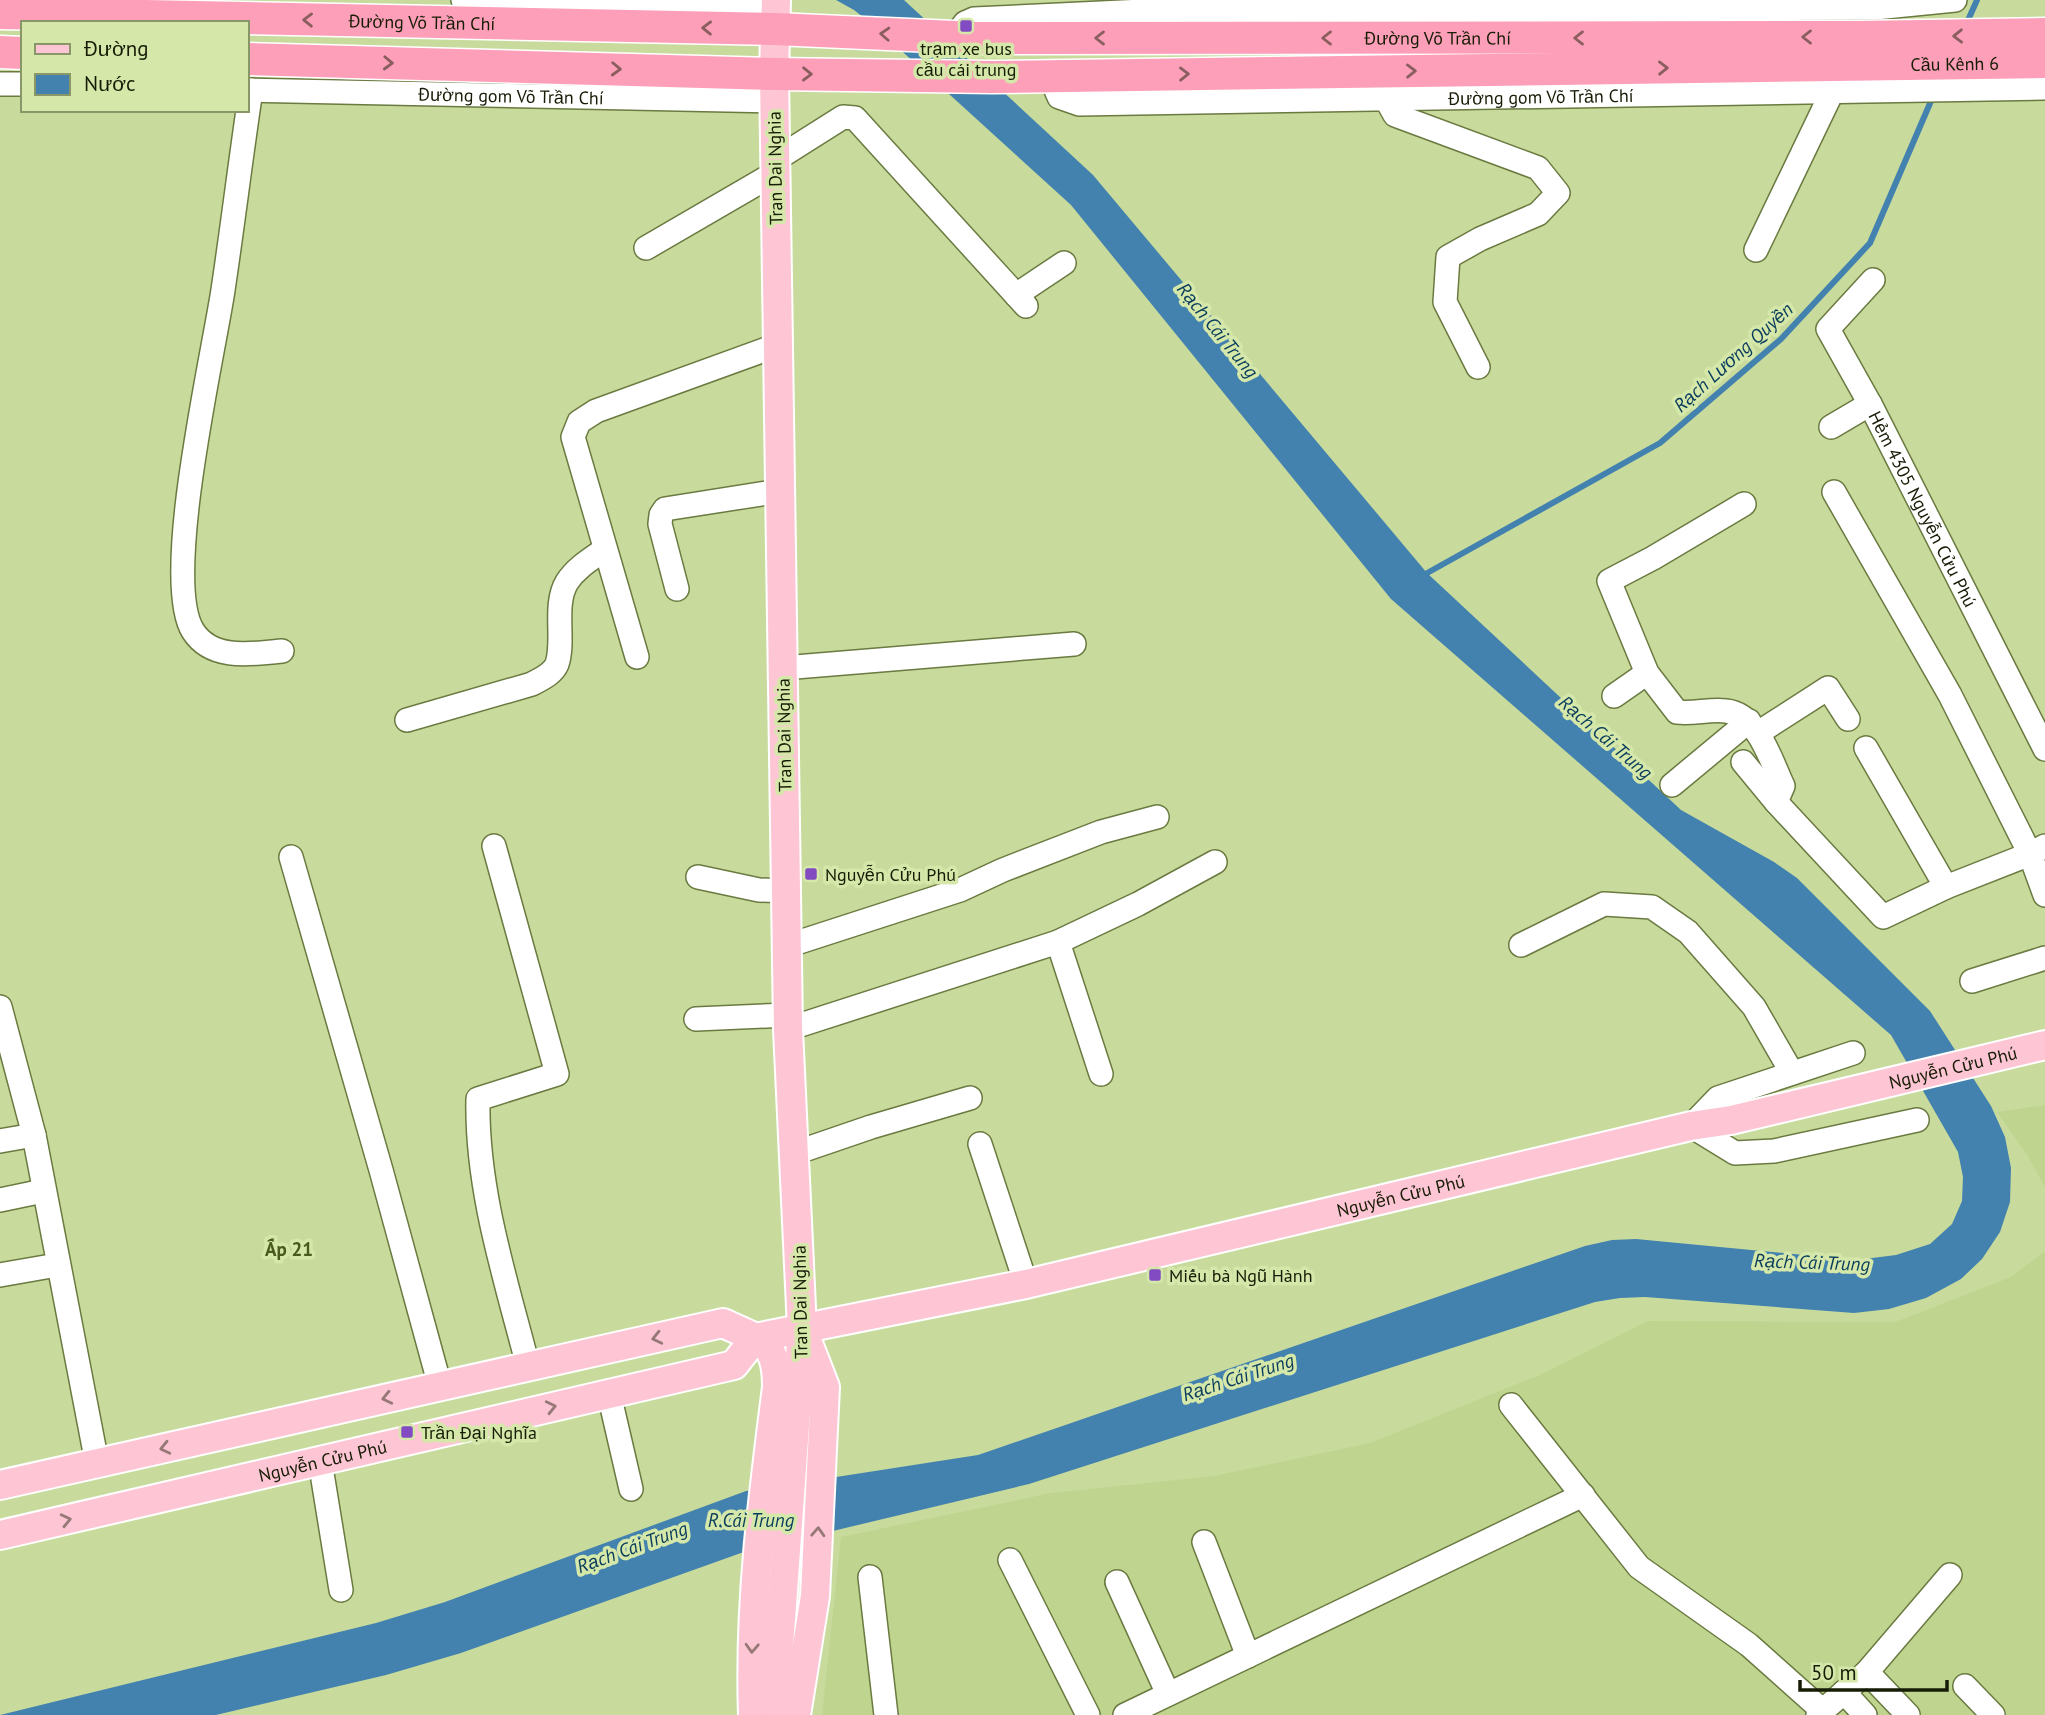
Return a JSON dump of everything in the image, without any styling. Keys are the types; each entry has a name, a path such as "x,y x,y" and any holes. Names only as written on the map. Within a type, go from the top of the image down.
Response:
{"highway":[{"name":"Đường Võ Trần Chí","path":"0,13 550,9 775,12 842,32 966,38 1857,37 1896,51"},
{"name":"Cầu Kênh 6","path":"1896,51 2031,49"},
{"name":"Đường Võ Trần Chí","path":"774,88 841,75 1050,76 1896,51"},
{"path":"0,52 21,53"},
{"path":"248,59 774,88"}],"main road":[{"name":"Tran Dai Nghia","path":"775,12 788,1022 803,1329 800,1393 779,1469"},
{"name":"Nguyễn Cửu Phú","path":"0,1535 734,1364 755,1338 1026,1283 2045,1045"},
{"path":"796,1715 815,1596 825,1387 831,1341 836,1332 853,1318"},
{"path":"0,1485 723,1323 767,1345 774,1355 777,1367 785,1583 774,1715"},
{"path":"803,1329 825,1387"},
{"path":"777,1387 803,1329"},
{"path":"753,1715 751,1668 760,1524 779,1469"}],"street":[{"path":"463,0 550,9"},
{"path":"966,38 965,23 974,19 1141,6 1877,4 1955,0"},
{"path":"1857,37 1877,4"},
{"name":"Đường gom Võ Trần Chí","path":"1050,76 1059,97 1079,104 2045,88"},
{"path":"0,84 21,84"},
{"name":"Đường gom Võ Trần Chí","path":"249,90 774,88"},
{"path":"1756,250 1832,92"},
{"path":"1386,99 1395,115 1538,168 1558,193 1538,214 1480,239 1448,257 1444,302 1478,367"},
{"path":"246,112 223,291 197,443 182,564 183,597 193,632 204,644 231,653 282,651"},
{"path":"646,248 775,167 844,117 855,118 1021,300 1064,263"},
{"name":"Hẻm 4305 Nguyễn Cửu Phú","path":"1873,280 1828,329 1870,404 2045,749"},
{"path":"637,657 573,437 579,422 596,411 778,345"},
{"path":"1831,427 1870,404"},
{"path":"677,589 660,524 665,509 780,491"},
{"path":"1834,492 2038,850 2045,895"},
{"path":"1744,504 1609,581 1647,673 1677,712 1730,711 1753,727 1783,786 1776,802"},
{"path":"407,720 532,684 548,675 557,665 561,603 566,584 579,568 604,550"},
{"path":"783,668 1074,644"},
{"path":"1614,696 1647,673"},
{"path":"1672,785 1753,727 1828,688 1848,719"},
{"path":"1866,748 1946,887"},
{"path":"1743,762 1776,802 1883,917 1946,887 2038,850"},
{"path":"787,946 960,890 1003,870 1101,832 1157,817"},
{"path":"494,846 557,1074 478,1099 478,1131 492,1223 527,1367"},
{"path":"291,857 440,1385"},
{"path":"695,1019 788,1022 1058,942 1138,904 1215,862"},
{"path":"698,877 760,890 786,891"},
{"path":"1521,945 1604,904 1652,907 1688,932 1754,1007 1793,1073"},
{"path":"1058,942 1101,1074"},
{"path":"1972,981 2045,958"},
{"path":"0,1007 34,1135 97,1463"},
{"path":"1853,1053 1717,1098 1691,1126 1735,1153 1774,1151 1917,1120"},
{"path":"795,1153 970,1098"},
{"path":"0,1142 34,1135"},
{"path":"980,1144 1026,1283"},
{"path":"0,1200 43,1191"},
{"path":"0,1275 57,1265"},
{"path":"609,1394 631,1489"},
{"path":"1511,1405 1639,1567 1749,1645 1821,1713 1867,1672 1950,1575"},
{"path":"320,1461 341,1590"},
{"path":"1125,1715 1583,1495"},
{"path":"1204,1542 1248,1656"},
{"path":"1010,1560 1088,1715"},
{"path":"870,1577 886,1715"},
{"path":"1117,1582 1168,1694"},
{"path":"1867,1672 1908,1715"},
{"path":"1965,1686 1993,1715"},
{"path":"1844,1692 1865,1715"}],"shaded area":[{"path":"2045,1105 2045,1187 1997,1112"},
{"path":"2045,1251 2045,1715 822,1715 841,1537 1051,1493 1214,1476 1370,1443 1539,1375 1647,1321 1895,1322 2011,1277"}],"water":[{"name":"R.Cái Trung","path":"836,0 904,0 1093,175 1427,573 1681,810 1774,862 1797,878 1930,1011 1991,1106 2005,1137 2011,1168 2010,1202 2000,1232 1982,1259 1961,1279 1926,1298 1889,1309 1854,1313 1645,1297 1595,1302 1029,1484 741,1553 461,1653 386,1675 216,1715 0,1715 376,1623 445,1602 746,1491 978,1455 1585,1246 1612,1240 1636,1239 1856,1260 1896,1255 1930,1244 1952,1224 1962,1201 1963,1177 1958,1152 1891,1035 1391,599 1071,205 872,24"}],"waterway":[{"name":"Rạch Lương Quyền","path":"1965,27 1977,0"},
{"name":"Rạch Lương Quyền","path":"1420,577 1660,443 1781,339 1870,243 1934,94"}],"place":[{"name":"trạm xe bus cầu cái trung","path":"966,26"},
{"name":"Nguyễn Cửu Phú","path":"811,874"},
{"name":"Miếu bà Ngũ Hành","path":"1155,1275"},
{"name":"Trần Đại Nghĩa","path":"407,1432"}],"district":[{"name":"Ấp 21","path":"289,1249"}],"water label":[{"name":"Rạch Cái Trung","path":"1218,330"},
{"name":"Rạch Cái Trung","path":"1606,737"},
{"name":"Rạch Cái Trung","path":"1812,1262"},
{"name":"Rạch Cái Trung","path":"1238,1377"},
{"name":"Rạch Cái Trung","path":"632,1547"}]}
